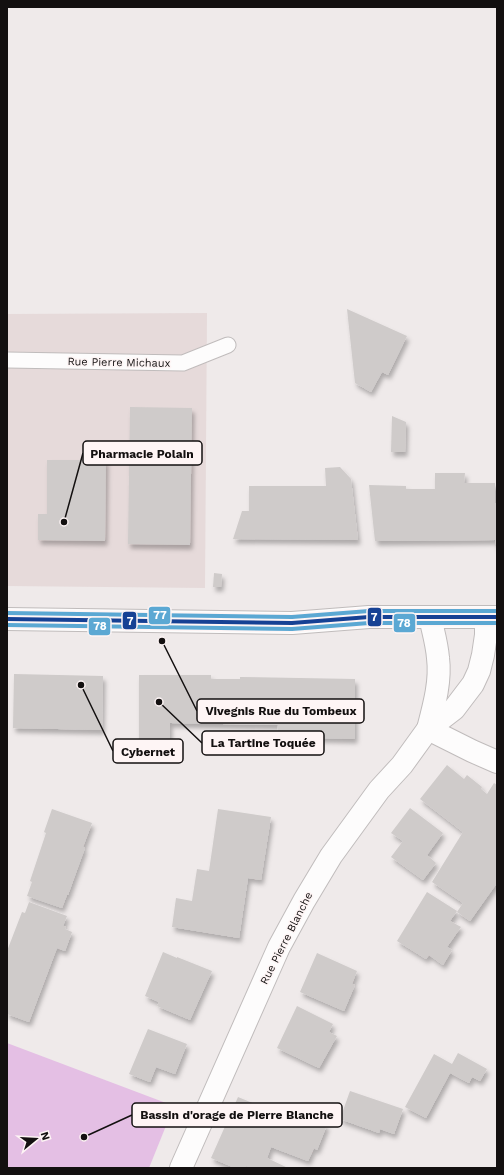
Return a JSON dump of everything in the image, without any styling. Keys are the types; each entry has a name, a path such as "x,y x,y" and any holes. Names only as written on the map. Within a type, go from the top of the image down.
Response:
{"street":[{"path":"7,619 292,623 369,617 491,617"},
{"name":"Rue Pierre Blanche","path":"428,729 435,701 438,677 438,658 430,617"},
{"name":"Rue Pierre Blanche","path":"181,1168 279,947 304,901 331,856 379,790 402,764 428,729 454,709 473,684 479,671 491,617"},
{"path":"428,729 497,762"}],"lane":[{"name":"Rue Pierre Michaux","path":"7,360 183,363 228,345"}],"shaded area":[{"path":"207,313 205,588 7,586 7,314"},
{"path":"7,1043 174,1106 149,1168 7,1168"}],"building":[{"path":"347,309 407,336 388,375 382,372 371,392 355,383"},
{"path":"130,407 192,408 190,545 128,544"},
{"path":"392,416 406,422 405,452 391,452"},
{"path":"47,460 106,460 105,541 38,540 38,514 47,514"},
{"path":"340,467 351,479 358,540 233,539 242,511 249,511 249,486 326,486 325,468"},
{"path":"435,473 465,473 464,483 495,483 495,503 497,503 497,546 495,546 495,540 375,541 369,485 406,486 406,489 435,489"},
{"path":"214,573 222,574 221,587 213,587"},
{"path":"14,674 103,676 102,730 13,728"},
{"path":"139,675 211,675 211,679 240,679 240,677 355,679 355,739 277,737 278,725 170,723 170,740 139,739"},
{"path":"447,765 464,779 467,775 482,787 481,789 487,794 494,783 497,785 497,883 470,921 457,912 463,903 432,882 463,832 420,799"},
{"path":"410,808 443,833 427,855 436,863 423,880 391,857 403,841 391,833"},
{"path":"52,809 92,823 83,847 85,848 62,908 27,896 32,882 30,881 46,833 44,832"},
{"path":"218,809 271,817 261,880 248,878 239,938 172,927 176,898 192,901 197,869 209,871"},
{"path":"427,892 457,911 450,921 461,927 447,947 452,950 443,965 429,955 426,959 397,941"},
{"path":"29,902 67,916 63,926 66,927 65,929 72,932 65,951 57,948 29,1022 7,1014 7,951 22,912 25,913"},
{"path":"163,952 212,971 190,1020 157,1006 159,1002 145,996"},
{"path":"317,953 357,971 352,984 355,985 344,1011 300,992"},
{"path":"297,1006 333,1024 329,1032 337,1036 319,1068 277,1048"},
{"path":"148,1029 187,1044 175,1074 156,1067 150,1082 129,1074"},
{"path":"458,1053 487,1069 480,1081 472,1077 469,1083 450,1073 426,1118 405,1107 434,1054 452,1064"},
{"path":"350,1091 403,1109 394,1134 380,1129 379,1133 340,1119"},
{"path":"238,1097 274,1112 276,1107 294,1115 295,1112 327,1125 317,1150 314,1148 308,1161 271,1147 267,1158 288,1168 251,1168 246,1166 245,1168 235,1168 211,1158"}],"transit line":[{"name":"77","path":"7,613 292,617 369,611 497,611"},
{"name":"7","path":"7,619 292,623 369,617 497,617"},
{"name":"78","path":"7,625 292,629 369,623 497,623"}],"place":[{"name":"Pharmacie Polain","path":"64,522"},
{"name":"Vivegnis Rue du Tombeux","path":"162,641"},
{"name":"Cybernet","path":"81,685"},
{"name":"La Tartine Toquée","path":"159,702"},
{"name":"Bassin d'orage de Pierre Blanche","path":"84,1137"}]}
